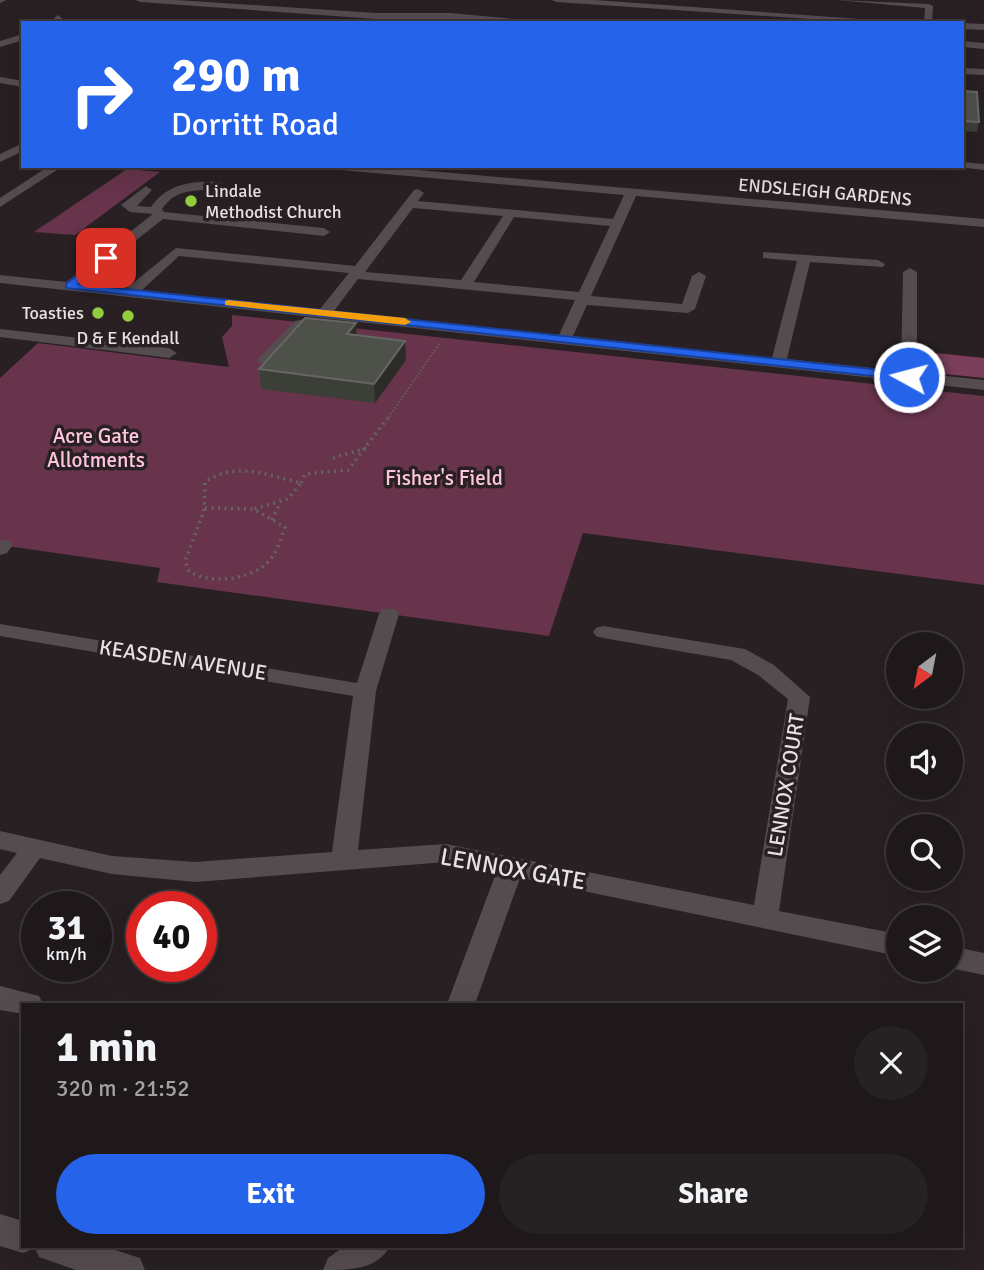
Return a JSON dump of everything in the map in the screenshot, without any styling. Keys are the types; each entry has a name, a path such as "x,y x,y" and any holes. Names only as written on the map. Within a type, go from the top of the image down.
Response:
{"street":[{"path":"140,0 376,16 516,21"},
{"path":"289,21 323,0"},
{"path":"559,0 882,21"},
{"path":"840,0 929,6 928,21"},
{"path":"416,21 422,16"},
{"path":"964,26 984,27"},
{"path":"0,44 21,38"},
{"path":"964,44 984,46"},
{"path":"964,71 984,72"},
{"path":"0,80 21,84"},
{"path":"0,159 21,147"},
{"path":"964,165 984,167"},
{"path":"0,203 54,168"},
{"name":"ENDSLEIGH GARDENS","path":"371,168 434,171 632,192 984,223"},
{"path":"265,360 318,313 357,272 434,171"},
{"path":"159,213 159,203 180,188 198,184 217,186"},
{"path":"146,190 128,205 134,209 159,213 324,232 295,264"},
{"path":"565,338 632,192"},
{"path":"409,204 618,223"},
{"path":"69,286 159,213"},
{"path":"465,285 511,213"},
{"path":"130,292 176,252 688,309 699,276"},
{"path":"768,255 878,264"},
{"path":"779,362 804,258"},
{"path":"909,377 910,272"},
{"path":"0,279 565,338 984,386"},
{"path":"0,332 169,353"},
{"path":"344,859 365,691 389,614"},
{"name":"KEASDEN AVENUE","path":"0,630 365,691"},
{"name":"LENNOX COURT","path":"603,632 737,654 766,670 799,697 765,917"},
{"name":"LENNOX GATE","path":"0,840 113,864 195,872 446,853 886,942"},
{"path":"0,894 34,847"},
{"path":"461,1003 511,866"},
{"path":"963,960 984,964"},
{"path":"0,998 24,1003"},
{"path":"0,1230 21,1236"},
{"path":"57,1248 128,1270"},
{"path":"340,1270 370,1248"}],"path":[{"path":"253,509 285,527 267,564 244,575 224,579 201,578 190,572 185,561 205,508 253,509 280,503 298,491 305,474 348,470 451,327"},
{"path":"333,458 366,448"},
{"path":"204,512 202,494 205,482 220,472 235,469 301,483"},
{"path":"272,520 280,503"}],"green space":[{"path":"127,169 160,172 75,235 34,232"},
{"name":"Fisher's Field","path":"232,315 984,396 984,585 583,533 549,636 157,582 160,568 0,545 0,378 38,343 229,367 222,337 232,326"}],"shaded area":[{"path":"916,351 984,358 984,378 916,371"}],"building":[{"path":"964,91 977,92 979,122 964,121"},
{"path":"305,318 356,323 347,334 405,341 374,384 259,369"}],"slow traffic":[{"path":"228,303 405,322"}],"place":[{"name":"Lindale Methodist Church","path":"191,201"},
{"name":"Toasties","path":"98,313"},
{"name":"D & E Kendall","path":"128,316"}],"route":[{"path":"106,258 69,286 909,377"}],"park label":[{"name":"Acre Gate Allotments","path":"96,448"}]}
